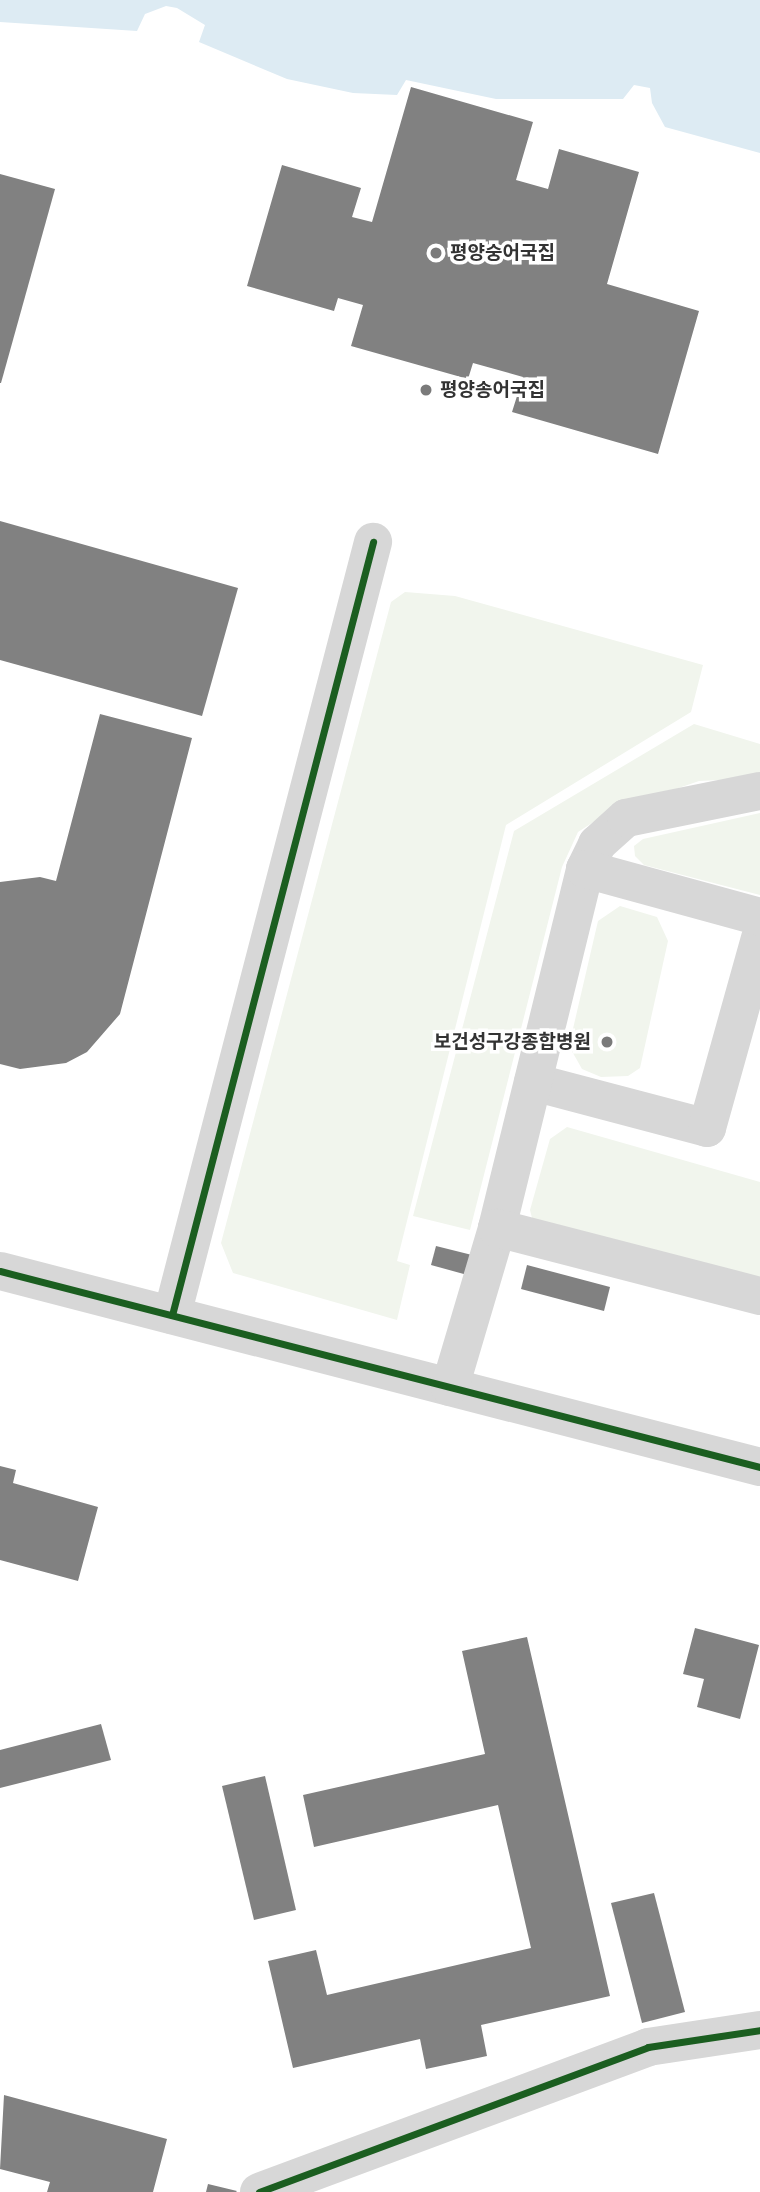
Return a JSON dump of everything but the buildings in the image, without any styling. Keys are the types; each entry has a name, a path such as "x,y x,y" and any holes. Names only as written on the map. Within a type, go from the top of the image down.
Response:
{"street":[{"path":"172,1315 373,542"},
{"path":"450,1387 497,1228 585,869 597,844 626,818 760,791"},
{"path":"585,869 760,917"},
{"path":"533,1082 708,1128 760,938"},
{"path":"497,1228 760,1296"},
{"path":"0,1271 760,1467"},
{"path":"259,2192 648,2047 760,2030"}],"shaded area":[{"path":"0,0 760,0 760,153 665,127 652,103 650,88 634,85 623,99 496,99 406,80 397,95 353,93 287,79 199,42 205,25 177,8 166,6 145,14 137,31 0,22"},
{"path":"405,592 455,596 703,665 691,712 506,825 397,1261 410,1265 397,1320 233,1273 221,1243 391,602"},
{"path":"694,724 760,744 760,778 699,781 609,812 578,832 562,867 470,1230 413,1216 514,831"},
{"path":"760,813 760,895 644,865 635,856 634,846 643,839"},
{"path":"620,906 657,917 668,941 640,1068 628,1076 601,1077 582,1069 569,1046 598,921"},
{"path":"567,1127 760,1182 760,1289 533,1222 530,1210 550,1139"}],"cycle path":[{"path":"172,1315 373,542"},
{"path":"0,1271 760,1467"},
{"path":"259,2192 648,2047 760,2030"}],"place":[{"name":"평양숭어국집","path":"436,253"},
{"name":"평양송어국집","path":"426,390"},
{"name":"보건성구강종합병원","path":"607,1042"}]}
